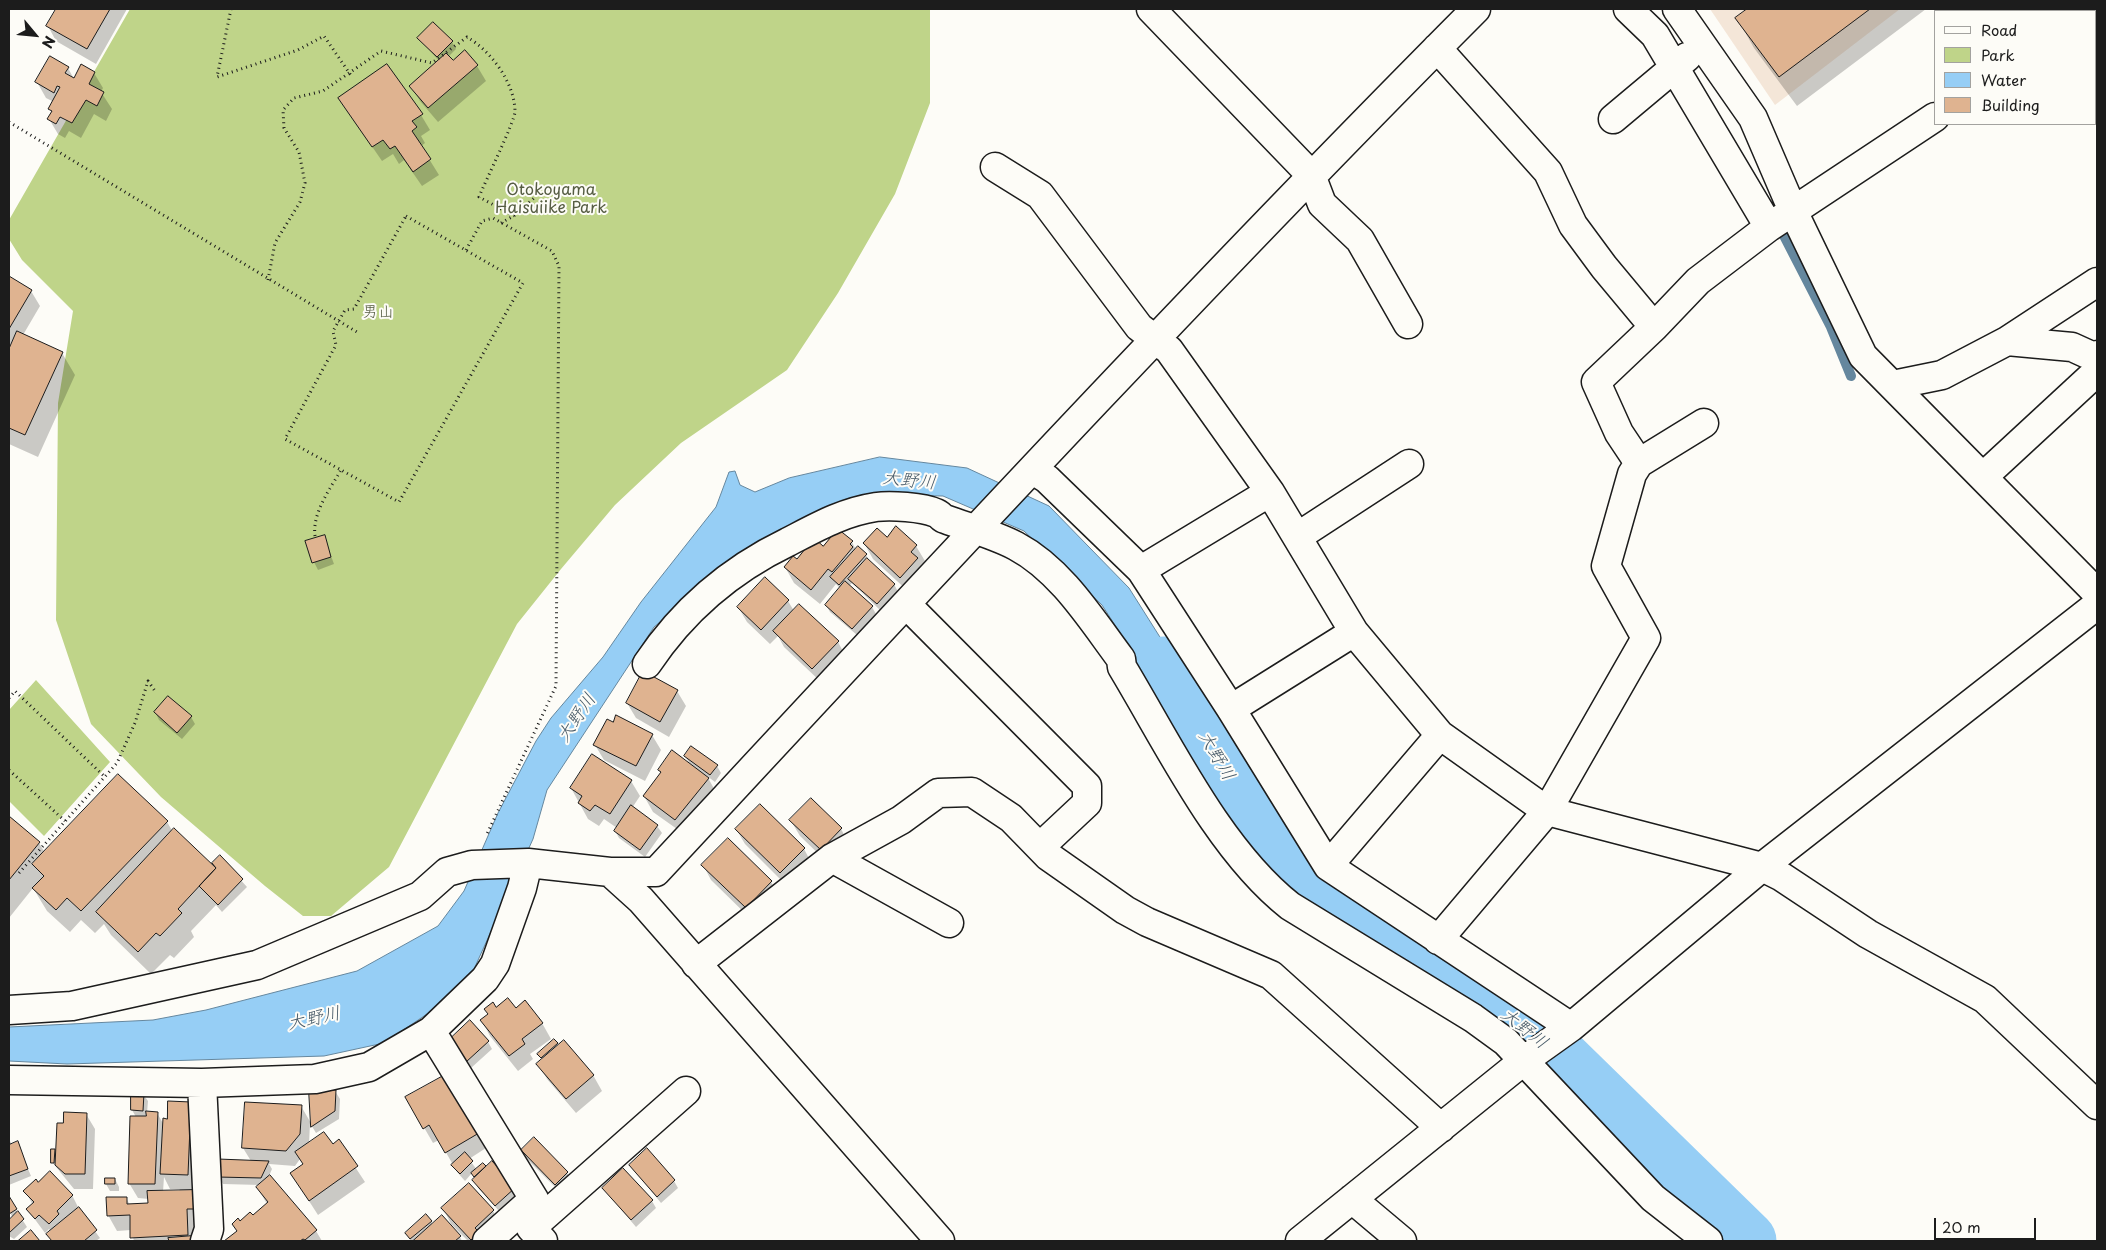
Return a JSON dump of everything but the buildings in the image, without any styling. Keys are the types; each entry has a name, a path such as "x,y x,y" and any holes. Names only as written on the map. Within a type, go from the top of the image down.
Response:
{"street":[{"path":"1150,9 1311,175 1322,204 1360,240 1408,324"},
{"path":"9,1010 72,1006 257,965 420,896 460,869 528,863 610,872 656,872 906,604 978,530 1155,338 1311,175 1476,9"},
{"path":"1628,9 1655,35 1769,227"},
{"path":"1677,9 1753,118 1793,212 1863,356 2097,592"},
{"path":"1613,119 1702,44"},
{"path":"1437,48 1548,172 1573,225 1604,267 1654,327"},
{"path":"1639,463 1619,433 1596,382 1654,327 1698,281 1769,227 1934,118"},
{"path":"995,167 1040,195 1139,327 1169,350 1270,492 1354,632 1440,734 1546,811 1762,867 1782,877 1868,934 1985,998 2097,1105"},
{"path":"1893,385 1942,375 2007,342 2097,282"},
{"path":"1984,476 2094,367 2094,357 2072,346 2007,342"},
{"path":"1438,940 1546,811 1646,638 1606,566 1632,474 1639,463 1704,423"},
{"path":"1297,537 1408,464"},
{"path":"1033,470 1047,478 1141,570 1232,709 1328,866 1571,1027"},
{"path":"1141,570 1270,492"},
{"path":"647,664 673,628 719,584 776,548 832,519 877,507 895,507 937,513 942,518 978,530 1017,547 1038,562 1076,598 1121,659 1122,667 1217,827 1270,890 1290,906 1473,1018 1506,1042 1522,1062 1653,1198 1708,1241"},
{"path":"906,604 1087,786 1087,803 1040,847"},
{"path":"1300,1241 1522,1062 1571,1027 1762,867 2097,605"},
{"path":"1232,709 1354,632"},
{"path":"1328,866 1440,734"},
{"path":"696,964 832,858 901,820 938,793 972,792 1011,818 1055,861 1147,922 1271,975 1440,1128"},
{"path":"832,858 949,923"},
{"path":"9,1080 202,1083 315,1079 369,1066 431,1031 486,979 494,964 522,888 528,863"},
{"path":"610,872 641,900 940,1241"},
{"path":"431,1031 534,1199 537,1235"},
{"path":"202,1083 209,1229 205,1241"},
{"path":"537,1235 686,1091"},
{"path":"487,1241 534,1199"},
{"path":"1352,1199 1402,1241"}],"path":[{"path":"231,9 217,77 298,50 324,36 352,76"},
{"path":"268,280 275,243 300,202 305,183 299,152 284,128 283,110 294,98 323,90 381,50 432,63 467,37 478,43 506,75 515,112 479,197 514,216"},
{"path":"9,122 357,332"},
{"path":"501,223 514,216 534,198"},
{"path":"406,216 523,283 399,502 285,439 336,345 333,331 338,322 345,310 354,309 406,216"},
{"path":"460,869 556,686 559,266 552,251 493,218 482,221 466,250"},
{"path":"316,536 314,526 318,514 341,470"},
{"path":"19,873 117,763 135,723 148,681 155,691"},
{"path":"9,698 15,691 105,777"},
{"path":"9,770 65,821"}],"shaded area":[{"path":"1710,9 1900,9 1775,105"}],"green space":[{"name":"男山","path":"130,9 930,9 930,103 895,194 838,293 787,370 681,443 615,505 561,569 517,624 389,867 331,916 303,916 265,886 161,797 91,724 56,620 58,403 73,311 22,260 9,239 9,220"},
{"path":"36,680 110,762 44,836 9,801 9,710"}],"water":[{"path":"880,457 967,468 1049,506 1129,588 1216,726 1198,754 1102,605 1024,531 943,496 897,495 841,506 787,527 698,590 654,627 547,790 533,839 469,980 427,1014 384,1043 324,1056 67,1064 9,1061 9,1027 153,1020 206,1010 357,971 438,926 464,891 498,813 536,741 551,718 603,657 641,602 716,507 729,472 735,471 740,485 755,492 789,478"}],"waterway":[{"path":"1778,224 1831,327 1851,376"},
{"name":"大野川","path":"1164,667 1268,845 1309,888 1419,953 1537,1037 1746,1241"}],"park label":[{"name":"Otokoyama Haisuiike Park","path":"551,200"}]}
